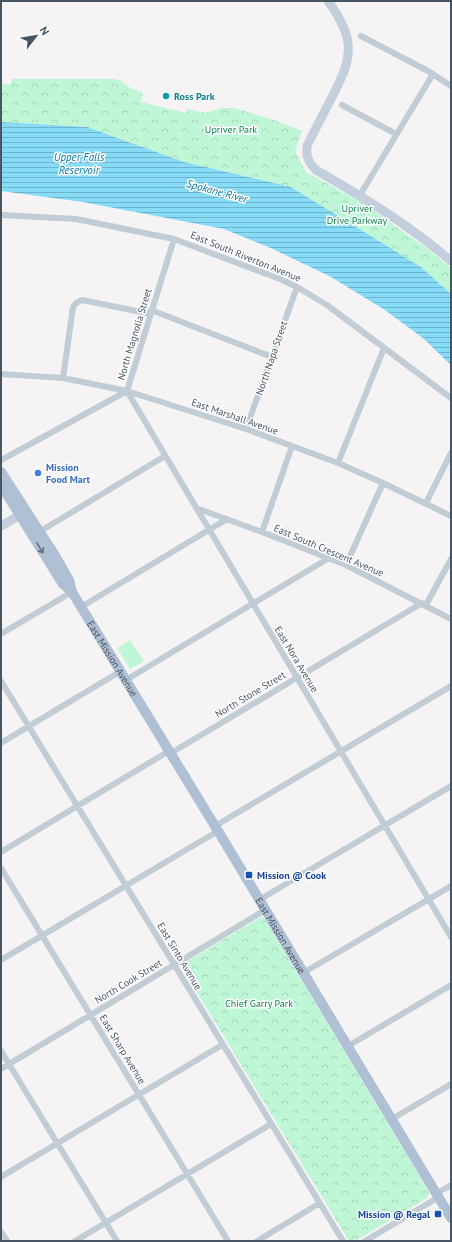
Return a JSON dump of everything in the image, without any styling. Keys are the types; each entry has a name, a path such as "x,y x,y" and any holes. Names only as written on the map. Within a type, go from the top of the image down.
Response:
{"main road":[{"name":"East Mission Avenue","path":"1,472 63,584 72,592"},
{"name":"East Mission Avenue","path":"1,485 39,532 69,580 72,592 266,910 451,1218"}],"street":[{"path":"328,1 340,17 344,27 348,43 348,58 342,77 306,146 306,155 310,164 316,170 360,195 412,229 451,261"},
{"path":"361,36 432,74 451,86"},
{"path":"360,195 432,74"},
{"path":"342,105 396,134"},
{"name":"East South Riverton Avenue","path":"1,215 76,219 174,238 280,279 297,287 327,305 451,398"},
{"name":"North Magnolia Street","path":"1,460 127,391 174,238"},
{"name":"North Napa Street","path":"246,429 297,287"},
{"path":"63,378 73,307 76,303 82,300 151,312 272,357"},
{"path":"338,463 384,348"},
{"name":"East Marshall Avenue","path":"1,374 63,378 127,391 246,429 338,463 383,482 451,516"},
{"name":"East Nora Avenue","path":"127,391 451,937"},
{"path":"262,532 292,446"},
{"path":"426,503 451,453"},
{"path":"39,532 165,456"},
{"path":"346,565 383,482"},
{"name":"East South Crescent Avenue","path":"196,508 346,565 451,619"},
{"path":"1,526 23,513"},
{"path":"81,607 227,519"},
{"path":"126,680 329,558"},
{"path":"424,604 451,559"},
{"path":"1,634 72,592"},
{"name":"North Stone Street","path":"1,852 77,806 424,604"},
{"path":"1,743 121,671"},
{"name":"East Sinto Avenue","path":"1,681 343,1241"},
{"path":"1,960 126,886 340,751 451,686"},
{"path":"259,900 451,786"},
{"name":"East Sharp Avenue","path":"1,868 228,1241"},
{"path":"304,973 451,886"},
{"name":"North Cook Street","path":"1,1069 266,910"},
{"path":"348,1046 451,985"},
{"path":"1,1177 222,1045"},
{"path":"1,1051 117,1241"},
{"path":"392,1119 451,1084"},
{"path":"75,1241 271,1124"},
{"path":"365,1241 438,1195 451,1184"},
{"path":"257,1241 320,1203"},
{"path":"1,1232 7,1241"}],"green space":[{"path":"11,79 114,79 121,81 129,87 143,93 141,102 186,113 188,109 206,113 222,108 234,108 274,120 302,131 295,151 306,172 364,204 429,250 451,268 451,294 421,267 291,187 184,162 87,127 1,122 1,84 11,84"},
{"path":"130,640 144,661 130,669 117,648"},
{"name":"Chief Garry Park","path":"261,917 264,918 429,1192 427,1198 355,1241 349,1241 182,968 184,963"}],"water":[{"name":"Upper Falls Reservoir","path":"1,122 87,127 184,162 291,187 421,267 451,294 451,365 424,339 385,310 331,277 273,249 224,229 83,202 1,191"}],"place":[{"name":"Ross Park","path":"166,96"},
{"name":"Mission Food Mart","path":"38,473"},
{"name":"Mission @ Cook","path":"249,875"},
{"name":"Mission @ Regal","path":"438,1214"}],"park label":[{"name":"Upriver Park","path":"231,129"},
{"name":"Upriver Drive Parkway","path":"357,214"}],"water label":[{"name":"Spokane River","path":"217,191"}]}
